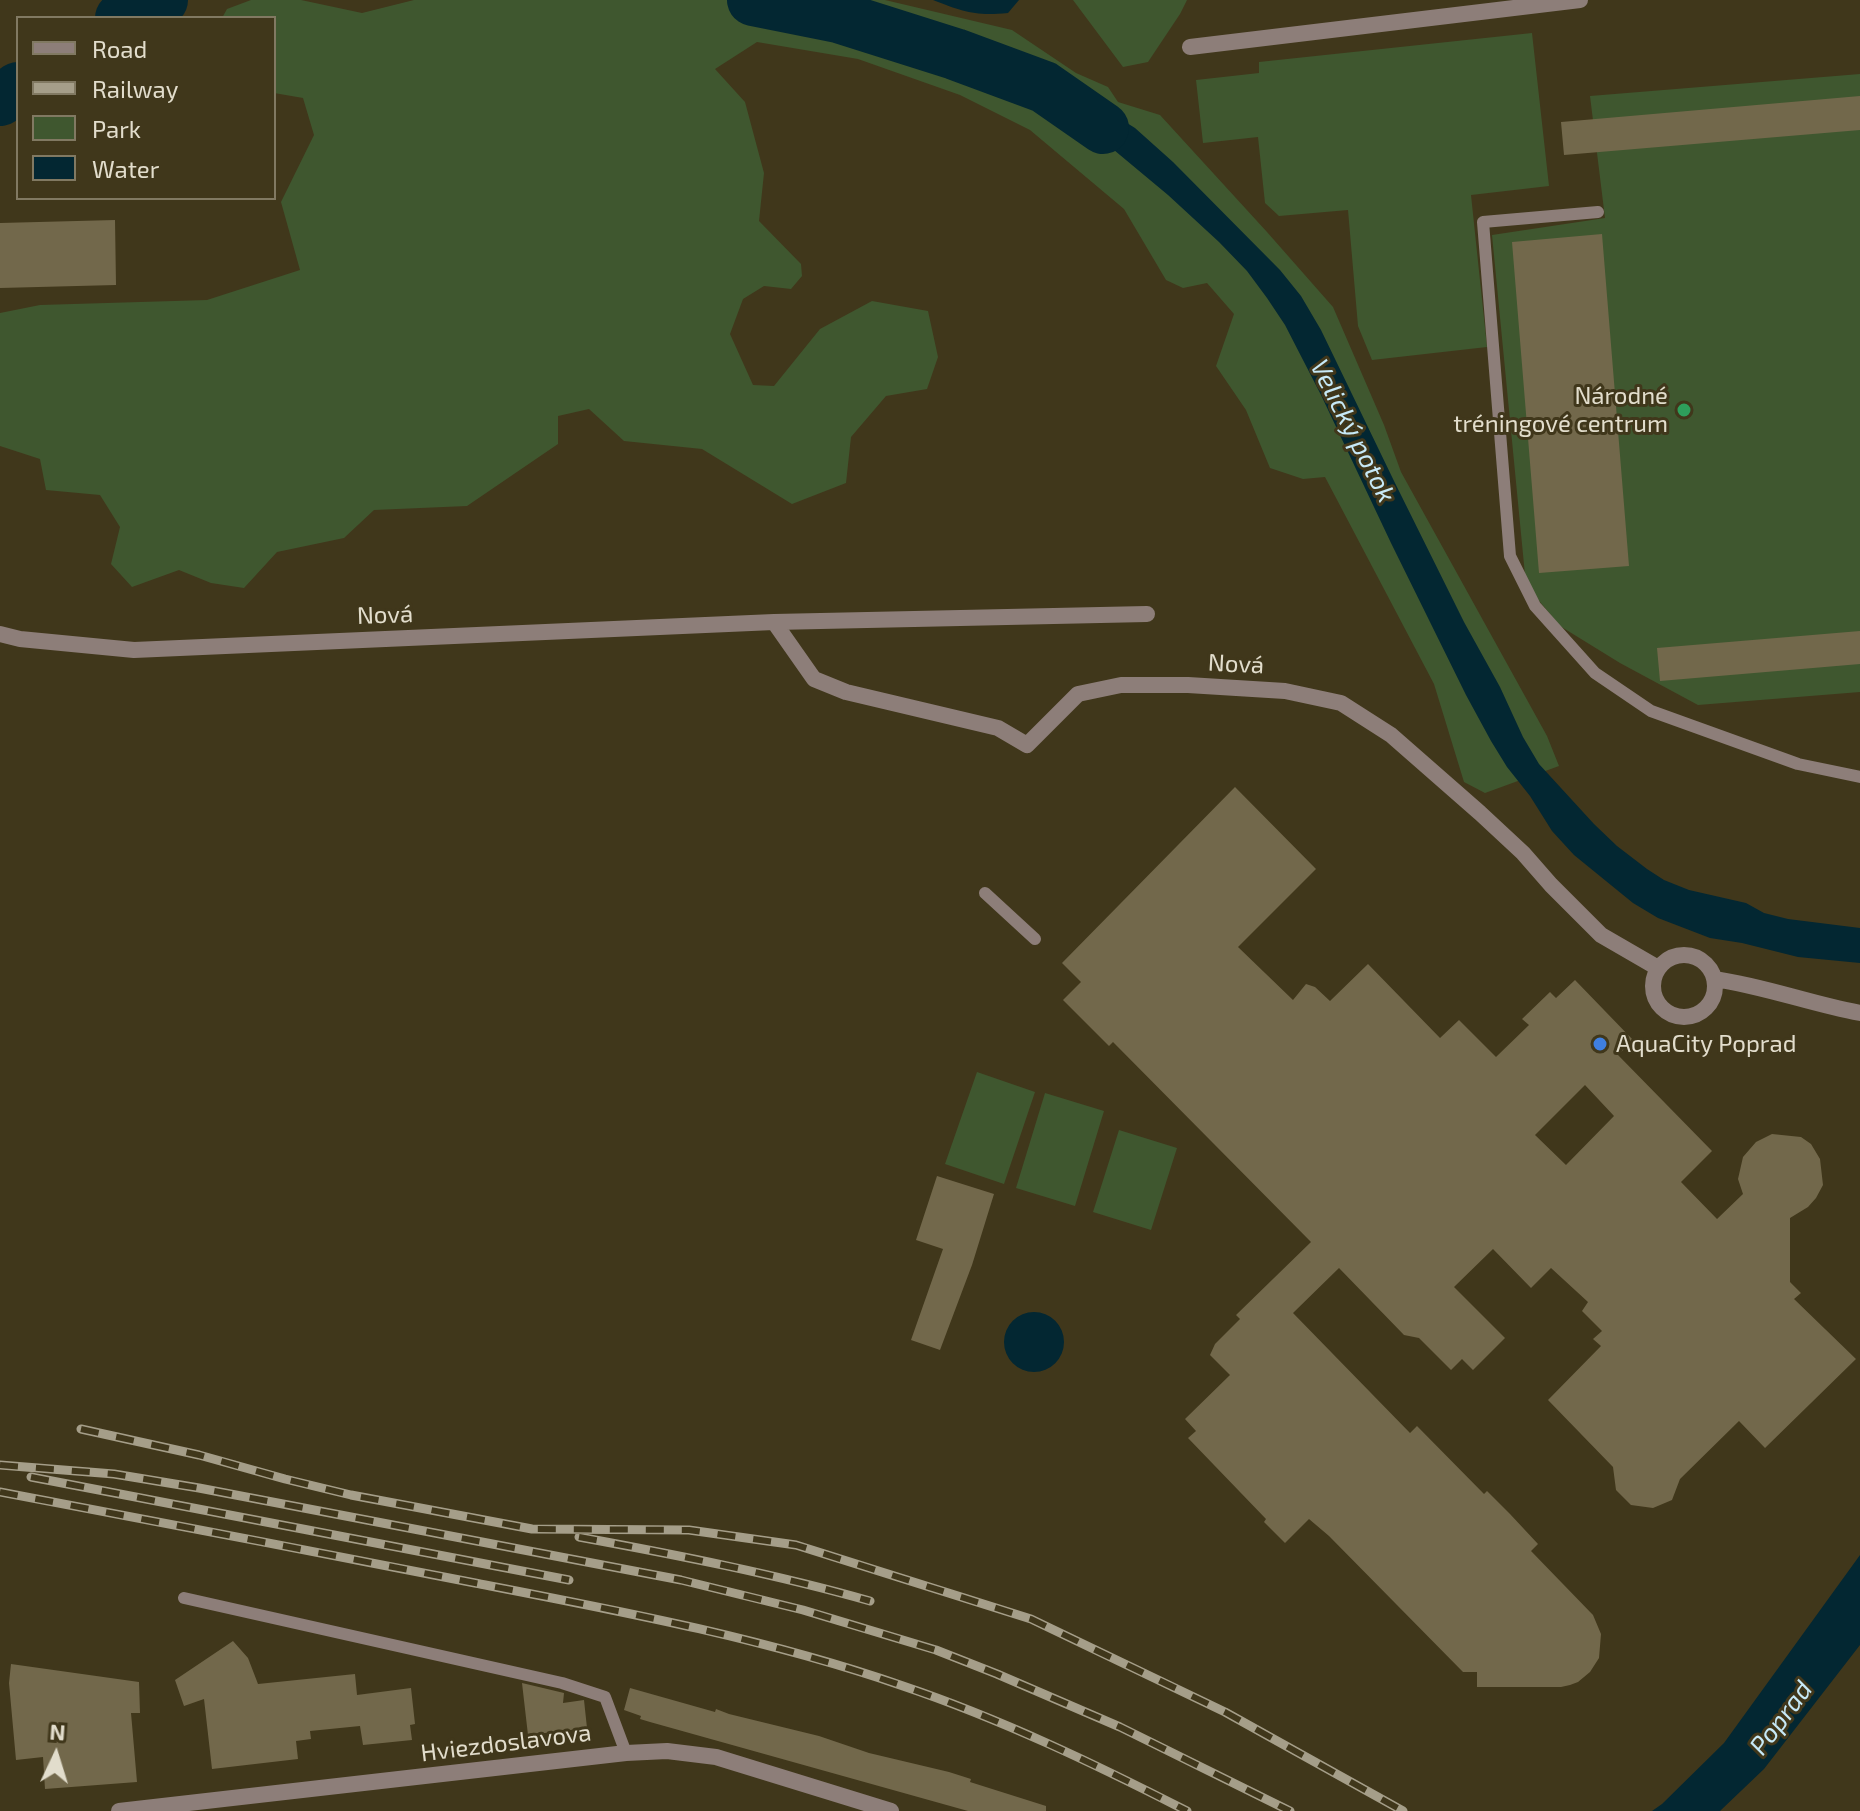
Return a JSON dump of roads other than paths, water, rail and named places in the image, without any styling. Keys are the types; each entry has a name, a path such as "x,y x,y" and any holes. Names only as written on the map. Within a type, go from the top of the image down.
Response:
{"street":[{"path":"1190,47 1580,0"},
{"name":"Nová","path":"0,634 20,639 134,650 774,622 1147,614"},
{"name":"Nová","path":"774,622 814,679 846,692 998,728 1027,745 1078,694 1121,685 1188,685 1285,691 1341,703 1391,735 1480,813 1601,935 1658,968"},
{"path":"1683,955 1703,961 1714,979 1715,991 1705,1009 1686,1017 1666,1012 1653,987 1658,968 1673,957 1683,955"},
{"path":"1714,979 1745,983 1860,1013"},
{"name":"Hviezdoslavova","path":"119,1811 626,1753 667,1751 716,1757 891,1811"}],"lane":[{"path":"1598,212 1483,222 1510,556 1535,606 1595,673 1651,711 1798,764 1860,777"},
{"path":"985,893 1035,939"},
{"path":"184,1598 562,1683 605,1697 626,1753"}],"water":[{"path":"933,0 1019,0 1008,13 986,14 961,10"},
{"path":"1049,81 1135,128 1280,270 1301,296 1321,330 1523,737 1539,764 1594,824 1647,869 1689,890 1746,903 1764,913 1788,919 1860,928 1860,963 1798,957 1710,938 1658,918 1633,903 1574,855 1552,831 1491,741 1391,543 1321,395 1285,325 1267,298 1247,271 1168,195 1108,145 1075,122 1037,103"},
{"path":"1034,1312 1046,1314 1055,1321 1062,1330 1062,1354 1055,1363 1046,1370 1034,1372 1022,1370 1013,1363 1006,1354 1004,1342 1006,1330 1013,1321 1022,1314"},
{"name":"Poprad","path":"1860,1555 1860,1645 1764,1769 1720,1811 1652,1811 1724,1743"}],"waterway":[{"name":"Velický potok","path":"126,16 162,0"},
{"name":"Velický potok","path":"753,0 838,17 955,54 1044,87 1103,128"},
{"name":"Velický potok","path":"0,100 16,89"}],"railway":[{"path":"81,1429 199,1455 351,1495 532,1529 689,1530 796,1545 1031,1619 1225,1712 1403,1811"},
{"path":"0,1465 114,1474 199,1488 681,1580 803,1610 936,1650 997,1674 1120,1727 1290,1811"},
{"path":"31,1477 569,1580"},
{"path":"0,1492 584,1604 798,1654 903,1686 976,1713 1083,1759 1187,1811"},
{"path":"579,1537 726,1566 870,1601"}],"place":[{"name":"Národné tréningové centrum","path":"1684,410"},
{"name":"AquaCity Poprad","path":"1600,1044"}]}
